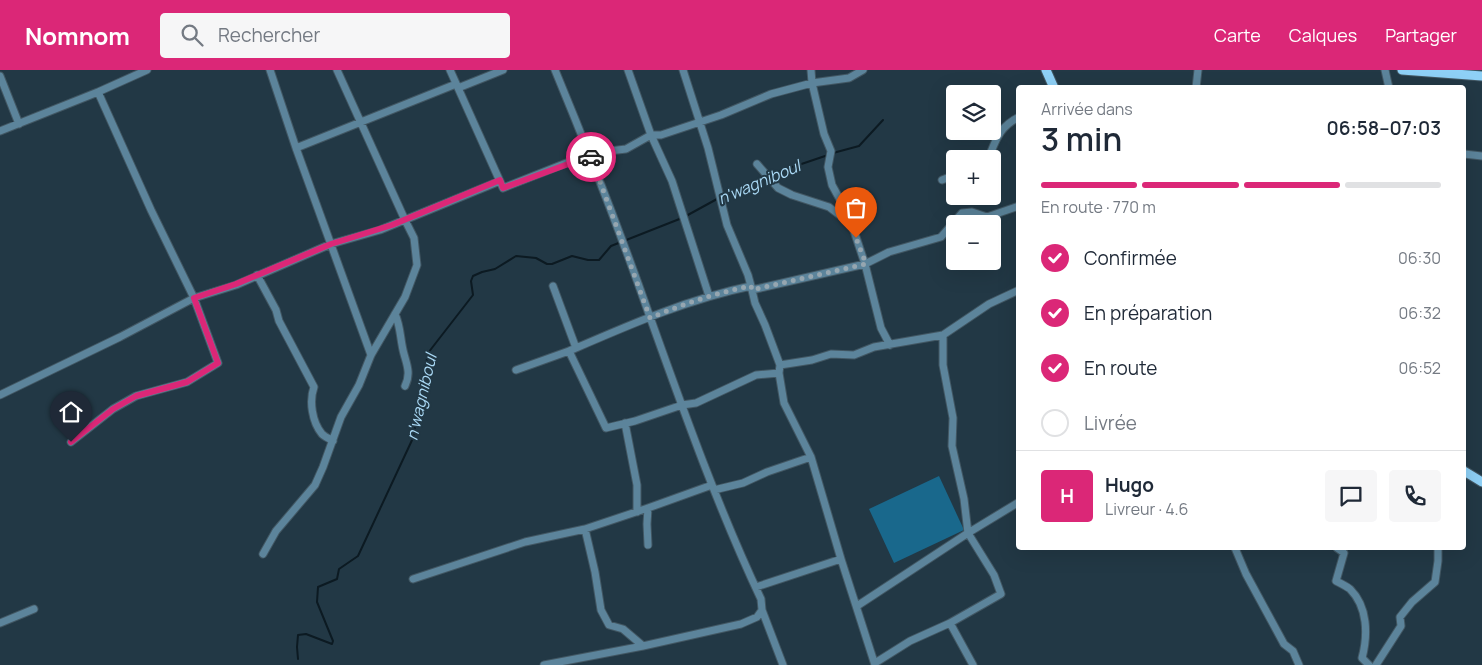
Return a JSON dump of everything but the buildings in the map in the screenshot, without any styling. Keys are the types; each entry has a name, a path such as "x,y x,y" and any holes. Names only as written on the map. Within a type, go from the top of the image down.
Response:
{"main road":[{"path":"1046,70 1053,85"},
{"path":"1402,70 1482,76"},
{"path":"1466,472 1482,482"}],"street":[{"path":"0,131 98,92 147,70"},
{"path":"270,70 296,148 372,355"},
{"path":"262,554 276,531 315,485 341,417 360,385 372,355 405,297 416,265 414,238 404,220 337,70"},
{"path":"450,70 503,188 601,152 626,149 651,135 661,135 700,122 771,94 812,83 849,78 863,70"},
{"path":"296,148 361,121 503,70"},
{"path":"556,70 590,156 668,371 713,488 761,599 762,610 783,665"},
{"path":"628,70 651,135 672,181 709,296"},
{"path":"683,70 700,122 728,225 752,288 755,303 780,364 779,373 784,403 811,457 875,664 910,641 950,623 1001,594 994,575 968,533 964,499 952,446 953,418 943,365 943,335"},
{"path":"811,70 812,83 826,142 831,151 828,167 832,185 849,216 866,264 881,328 890,345"},
{"path":"1195,85 1198,70"},
{"path":"1385,70 1388,85"},
{"path":"0,76 19,124"},
{"path":"71,442 113,409 136,396 187,382 218,363 194,298 98,92"},
{"path":"992,150 1003,126 1016,119"},
{"path":"1466,154 1482,156"},
{"path":"757,164 778,188 788,194 829,207 852,225"},
{"path":"942,180 946,178"},
{"path":"0,395 120,337 194,298 236,284 331,244 380,230 500,180"},
{"path":"516,370 709,296 866,264 889,252 941,237 962,213 972,212 987,217 1016,207"},
{"path":"257,275 314,387 310,397 315,420 322,434 333,441"},
{"path":"553,286 573,349 606,428 682,405 696,403 756,375 779,373"},
{"path":"780,364 812,360 832,354 854,355 874,348 943,335 989,304 1016,291"},
{"path":"395,314 401,330 404,356 407,362 408,375 405,386"},
{"path":"626,423 637,485 637,512"},
{"path":"413,579 525,542 585,529 713,488 743,483 767,472 811,457"},
{"path":"857,606 1016,504"},
{"path":"648,508 648,545"},
{"path":"585,529 601,610 609,625 623,629 644,646"},
{"path":"1236,550 1246,574 1284,644 1293,651 1299,665"},
{"path":"1340,550 1344,553 1336,581 1349,588 1360,603 1367,630 1362,658 1369,665"},
{"path":"1376,665 1401,626 1400,617 1412,602 1435,582 1438,550"},
{"path":"756,587 841,559"},
{"path":"0,623 34,609"},
{"path":"544,665 644,646 742,624 757,617 762,610"},
{"path":"950,623 973,665"}],"shaded area":[{"path":"939,476 964,530 894,563 869,509"}],"waterway":[{"name":"n'wagniboul","path":"833,153 859,146 883,120"},
{"name":"n'wagniboul","path":"769,175 828,155"},
{"name":"n'wagniboul","path":"722,197 765,177"},
{"name":"n'wagniboul","path":"686,216 717,199"},
{"name":"n'wagniboul","path":"298,659 298,635 306,634 332,644 333,641 317,602 318,587 337,579 339,569 358,556 413,438 428,353 473,295 471,281 473,276 495,269 516,256 536,258 547,264 552,264 572,256 588,260 599,260 611,246 682,218"}],"way so far":[{"path":"591,157 650,318 685,303 720,293 751,286 752,290 866,264 856,238"}],"route":[{"path":"71,442 113,409 136,396 187,382 218,363 194,298 236,284 331,244 380,230 500,180 503,188 574,160 591,157"}]}
